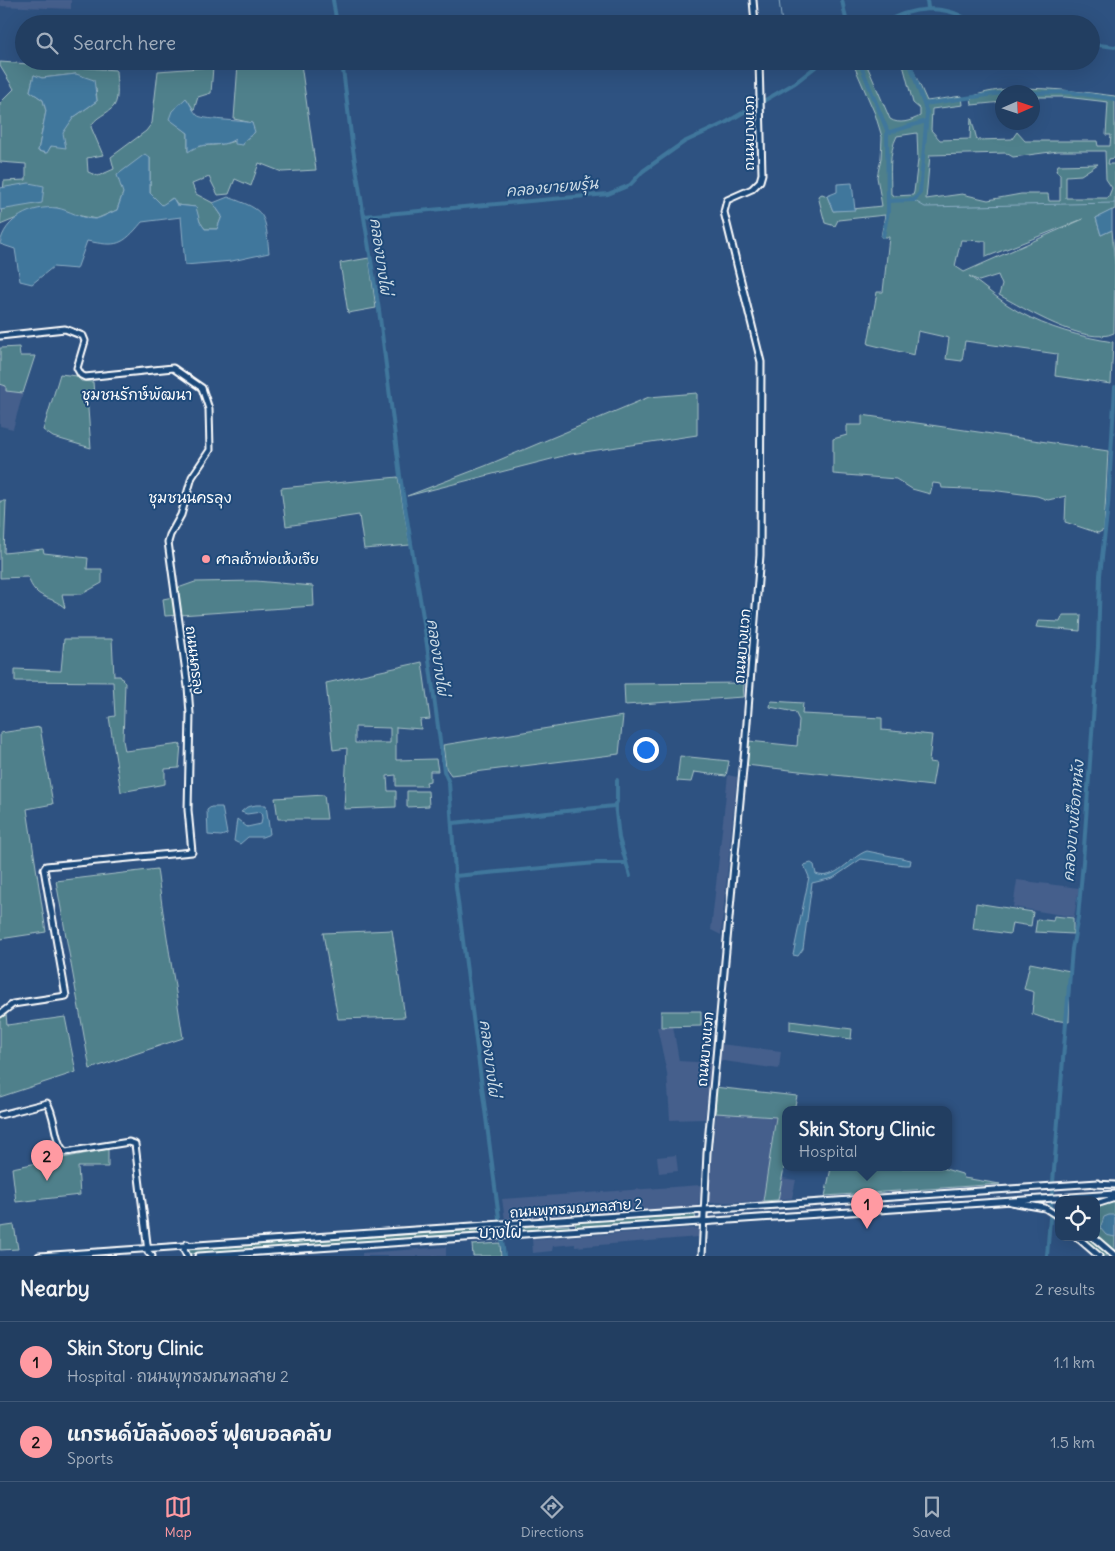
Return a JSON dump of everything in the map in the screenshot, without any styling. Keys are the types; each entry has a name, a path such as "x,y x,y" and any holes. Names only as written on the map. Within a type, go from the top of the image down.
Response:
{"main road":[{"path":"753,0 754,15"},
{"name":"ถนนบางแวก","path":"702,1256 703,1210 760,555 761,362 729,236 724,207 727,200 752,189 760,181 762,170 759,70"},
{"name":"ถนนนครลุง","path":"0,336 65,329 82,336 84,341 77,368 81,375 85,376 173,368 202,388 209,409 210,450 192,477 181,515 168,542 190,705 188,810 192,852 46,866 44,869 66,996 12,1004 0,1014"},
{"path":"0,1115 47,1103 52,1113 61,1147 66,1152 133,1142 149,1248 148,1252 152,1256"},
{"name":"ถนนพุทธมณฑลสาย 2","path":"39,1256 187,1244 1048,1186 1115,1184"},
{"path":"1100,1202 1115,1196"},
{"name":"ถนนพุทธมณฑลสาย 2","path":"198,1256 1115,1196"},
{"path":"854,1200 851,1207 856,1212"},
{"path":"1010,1202 1045,1208 1055,1215"},
{"path":"574,1219 574,1231"},
{"path":"1082,1241 1099,1256"},
{"path":"1098,1241 1115,1256"},
{"path":"187,1244 184,1250 187,1256"}],"shaded area":[{"path":"0,0 71,0 71,9 0,6"},
{"path":"76,74 94,80 97,101 74,117 63,133 66,148 51,146 47,153 38,151 46,111 43,100 30,91 34,75 42,78"},
{"path":"186,98 200,117 252,123 255,132 245,140 243,145 235,144 235,139 223,144 201,146 188,152 188,133 169,119 172,111"},
{"path":"145,154 150,158 150,193 162,205 173,198 177,205 196,207 200,222 205,229 217,229 222,216 213,203 228,197 250,206 262,215 265,221 269,253 232,261 185,265 181,217 142,222 129,236 118,243 105,244 87,241 77,269 53,267 32,284 20,281 15,249 0,244 7,227 29,211 38,209 57,208 85,218 95,219 117,210 123,193 117,175"},
{"path":"29,183 44,186 42,203 0,210 0,188"},
{"path":"852,183 855,210 833,211 827,196 837,192 837,184"},
{"path":"1112,210 1112,230 1101,235 1096,218"},
{"path":"0,384 6,386 6,391 23,393 13,429 0,426"},
{"path":"728,775 737,777 721,935 711,930"},
{"path":"266,805 270,834 262,837 248,837 240,844 234,841 237,819 247,827 261,824 261,812 247,814 241,812 247,807"},
{"path":"211,807 222,807 227,834 221,836 208,835 207,810"},
{"path":"867,851 911,860 910,865 861,859 833,878 812,883 803,949 798,956 793,955 809,877 804,865 811,863 814,865 816,874 823,876 836,872"},
{"path":"1017,880 1079,888 1074,917 1013,907"},
{"path":"673,1026 679,1061 712,1063 710,1098 707,1098 705,1119 670,1120 667,1073 657,1027"},
{"path":"720,1044 781,1051 779,1069 717,1060"},
{"path":"716,1113 776,1117 763,1201 710,1203 708,1199"},
{"path":"676,1155 678,1171 659,1173 657,1157"},
{"path":"782,1178 796,1180 792,1198 778,1200"},
{"path":"701,1185 699,1204 697,1206 505,1220 502,1199"},
{"path":"1115,1215 1115,1237 1106,1235 1100,1228 1104,1217"},
{"path":"699,1229 699,1237 575,1247 575,1244 553,1246 552,1251 533,1253 532,1239"},
{"path":"446,1247 446,1256 362,1256 362,1253"}],"green space":[{"path":"0,62 15,63 15,70 116,70 116,102 91,127 103,155 87,158 88,172 98,176 114,169 111,157 146,131 152,123 158,71 213,70 211,93 198,97 194,110 186,98 170,119 188,133 188,151 201,146 245,140 254,133 252,123 234,119 238,70 302,70 316,170 282,172 259,163 251,186 235,179 229,194 218,195 209,177 192,184 196,194 213,203 222,216 217,229 205,229 200,222 195,207 177,205 172,198 162,206 150,193 150,158 123,193 117,210 96,219 71,214 57,208 34,211 0,225 4,181 26,180 26,164 0,162 0,103 14,89 0,66","holes":["76,74 96,88 97,101 74,117 46,153 38,151 46,111 43,100 30,91 34,75 42,78"]},
{"path":"856,70 869,70 890,119 897,122 905,122 920,116 920,109 913,103 904,70 913,70 927,101 962,96 963,105 932,109 931,130 940,140 970,139 971,117 977,140 1012,139 1017,132 1025,141 1097,141 1098,146 1110,146 1111,135 1106,135 1108,102 1065,97 1040,97 1040,89 1115,96 1115,158 1109,159 1108,164 1115,164 1115,209 1096,218 1101,235 1112,230 1115,266 1114,333 1102,336 1072,331 999,295 1002,285 998,275 979,281 969,276 1006,304 1030,318 1065,331 1113,342 1111,384 1055,376 1057,354 965,341 962,361 946,359 949,338 918,331 914,355 868,344 877,292 883,292 889,237 881,237 885,215 838,220 835,226 825,223 818,196 822,194 827,196 833,211 882,206 877,177 881,158 882,137 875,114","holes":["917,133 918,160 913,195 894,196 891,194 891,157 897,136","1058,151 1105,151 1106,179 1112,188 1108,198 1066,198 1066,176 1081,175 1098,164 1058,165 1056,171 1060,174 1060,201 1049,201 1048,194 1021,194 988,200 962,194 926,199 930,155 1006,153 1013,157","1083,219 964,272 955,266 961,240 986,241 986,257"]},
{"path":"995,91 995,103 972,105 971,97"},
{"path":"369,258 376,308 348,313 340,263"},
{"path":"19,347 20,356 35,356 23,393 6,391 6,386 0,384 0,348"},
{"path":"60,374 77,376 81,381 93,382 94,395 87,396 91,448 53,437 43,430"},
{"path":"697,393 697,435 571,454 407,496 485,466 649,397"},
{"path":"862,415 1108,451 1104,530 1098,533 1065,522 1066,496 1048,500 1037,496 991,490 942,488 941,484 933,483 930,494 912,489 896,479 833,474 833,439 847,435 847,425 862,425"},
{"path":"398,477 410,545 364,549 359,515 286,526 281,488"},
{"path":"0,501 6,501 4,553 43,549 44,553 88,558 87,569 102,569 102,583 82,594 62,594 65,608 39,594 31,585 28,577 0,578"},
{"path":"256,581 313,586 314,606 165,616 163,599 178,596 178,588 195,582"},
{"path":"1063,615 1081,615 1080,631 1036,627 1038,621 1060,622"},
{"path":"64,639 112,639 114,676 120,676 125,683 123,740 125,751 181,744 179,768 165,769 165,784 121,792 109,717 115,716 113,682 15,681 15,669 61,671"},
{"path":"422,662 430,719 420,720 421,729 396,727 396,760 436,759 438,771 430,771 430,781 426,782 427,786 396,786 396,775 387,776 388,791 396,791 396,807 344,809 347,748 333,750 326,683","holes":["355,727 390,728 390,743 355,743"]},
{"path":"744,683 743,697 625,705 624,684"},
{"path":"771,701 803,703 802,714 882,718 882,730 932,735 929,762 936,763 932,786 746,765 749,741 797,746 799,720 795,712 770,707"},
{"path":"623,716 619,754 451,775 446,768 443,745"},
{"path":"40,727 53,804 27,809 46,932 0,939 0,733"},
{"path":"680,756 729,761 726,776 694,772 691,782 677,781"},
{"path":"407,791 428,791 429,806 407,807"},
{"path":"324,795 327,819 278,819 275,798"},
{"path":"157,869 183,1038 90,1069 56,881"},
{"path":"976,903 1033,912 1031,926 1012,923 1010,934 973,929"},
{"path":"1054,916 1073,918 1073,934 1035,932 1037,919 1053,921"},
{"path":"392,930 405,1017 338,1019 323,933"},
{"path":"1030,963 1070,971 1069,1022 1046,1019 1032,1014 1034,992 1024,989"},
{"path":"661,1011 701,1011 701,1026 661,1027"},
{"path":"6,1014 7,1025 65,1017 76,1072 0,1097 0,1016"},
{"path":"790,1021 852,1029 851,1039 790,1030"},
{"path":"714,1087 797,1096 795,1106 782,1106 783,1171 778,1200 763,1201 776,1117 716,1113"},
{"path":"108,1149 108,1167 78,1167 80,1195 16,1202 12,1168"},
{"path":"830,1171 952,1171 962,1174 964,1178 1000,1184 825,1196"},
{"path":"1115,1202 1115,1256 1102,1256 1084,1241 1100,1241 1100,1203"},
{"path":"695,1215 696,1221 575,1229 576,1222"},
{"path":"14,1225 18,1249 0,1250 0,1227"},
{"path":"569,1225 569,1228 506,1234 505,1228"},
{"path":"497,1228 498,1234 189,1254 185,1250"},
{"path":"500,1243 501,1256 473,1256 472,1245"}],"waterway":[{"name":"คลองบางไผ่","path":"333,0 336,15"},
{"path":"779,0 781,15"},
{"path":"842,0 845,15"},
{"path":"927,0 928,8"},
{"name":"คลองยายพรุ้น","path":"901,15 928,9 952,12 959,15"},
{"name":"คลองยายพรุ้น","path":"1100,45 1115,47"},
{"name":"คลองบางไผ่","path":"343,70 352,143 379,310 400,476 424,623 444,771 449,783 456,887 504,1256"},
{"name":"คลองยายพรุ้น","path":"364,216 608,194 630,185 643,171 684,142 725,123 795,83 812,70"},
{"path":"863,70 887,130 888,212 883,236"},
{"path":"888,201 914,200 920,193 927,113 912,70"},
{"path":"1040,93 1069,92 1115,99"},
{"path":"924,104 995,94"},
{"path":"887,133 926,121"},
{"path":"913,200 925,207 1115,203"},
{"name":"คลองบางเชือกหนัง","path":"1047,1256 1072,949 1078,917 1083,862 1098,647 1100,575 1108,505 1115,387"},
{"path":"453,823 614,806 617,802 617,780"},
{"path":"615,804 619,838 630,876"},
{"path":"455,876 596,863 626,863"}],"place":[{"name":"ศาลเจ้าพ่อเห้งเจีย","path":"206,559"},
{"name":"แกรนด์บัลลังดอร์ ฟุตบอลคลับ","path":"47,1181"},
{"name":"Skin Story Clinic","path":"867,1229"}],"district":[{"name":"ชุมชนรักษ์พัฒนา","path":"137,394"},
{"name":"ชุมชนนครลุง","path":"190,497"},
{"name":"บางไผ่","path":"500,1232"}]}
